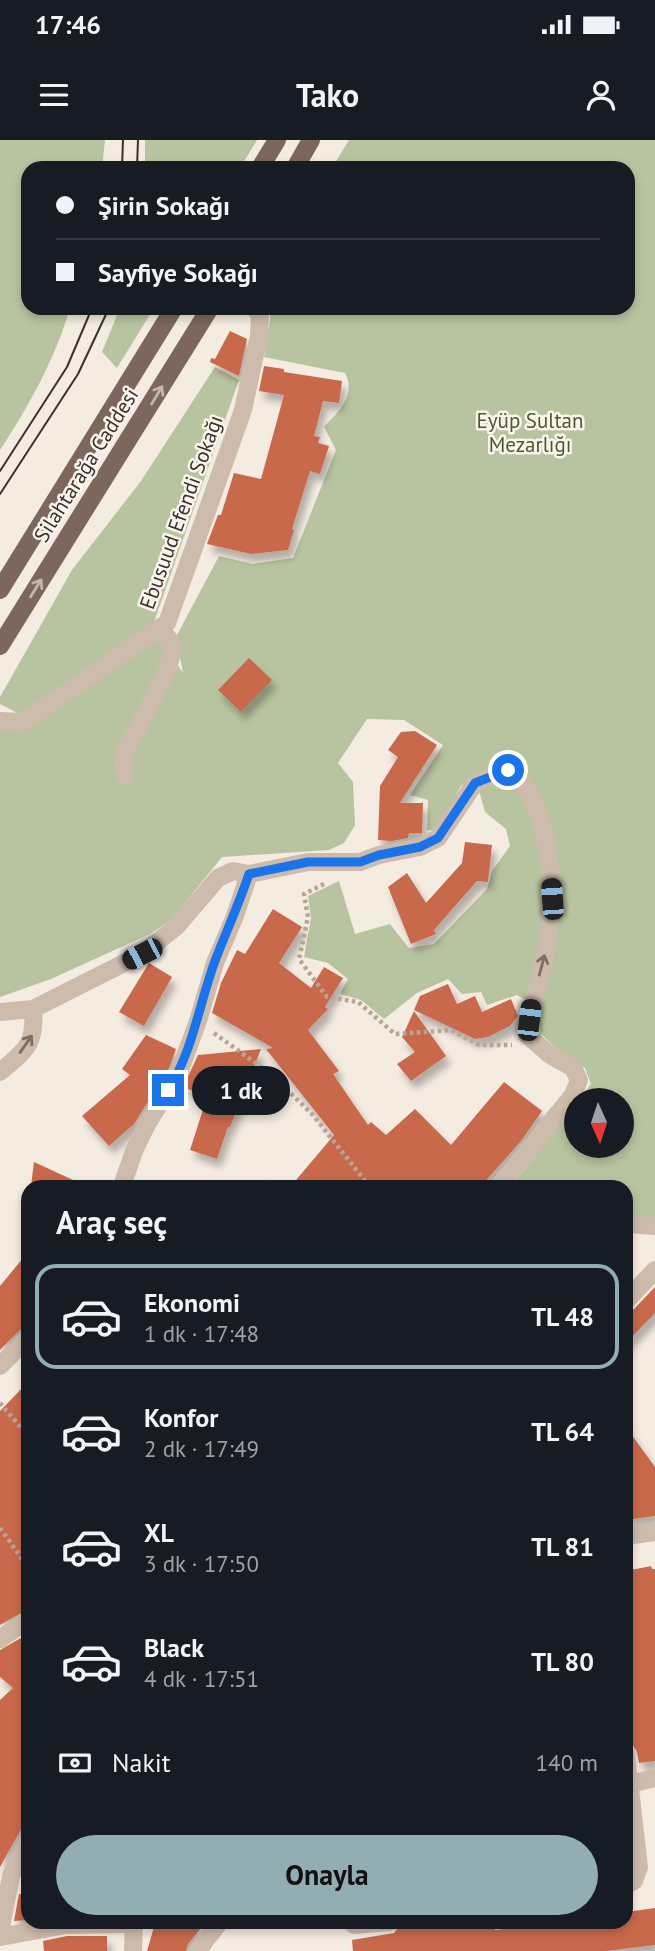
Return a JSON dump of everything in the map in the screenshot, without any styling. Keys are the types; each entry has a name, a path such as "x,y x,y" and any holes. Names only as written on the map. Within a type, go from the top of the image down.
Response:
{"main road":[{"path":"264,161 277,140"},
{"path":"299,161 312,140"},
{"name":"Silahtarağa Caddesi","path":"0,590 170,315"},
{"name":"Silahtarağa Caddesi","path":"0,646 206,315"}],"street":[{"name":"Ebusuud Efendi Sokağı","path":"0,721 23,722 167,623 243,410 259,336 260,315"},
{"path":"125,775 122,765 124,754 171,660 170,640 165,634 156,631"},
{"path":"0,1012 33,1009 142,954 177,926 218,878 233,870 249,874 308,862 360,862 379,855 420,847 438,838 475,783 508,770 529,791 548,855 552,888 545,956 531,1005 527,1034 550,1055 573,1068 579,1080 573,1095 504,1180"},
{"path":"124,1180 147,1124 179,1073 215,963 249,874"},
{"path":"0,1072 15,1059 33,1036 33,1009"},
{"path":"633,1224 655,1226"},
{"path":"633,1294 655,1270"},
{"path":"0,1366 21,1345"},
{"path":"633,1535 655,1532"},
{"path":"0,1639 21,1625"},
{"path":"633,1783 655,1779"},
{"path":"633,1822 639,1867 633,1882"},
{"path":"21,1855 11,1876 0,1934 37,1929"},
{"path":"133,1929 133,1951"},
{"path":"197,1951 214,1929"}],"path":[{"path":"326,883 304,894 308,917 299,959 327,997 358,1002 395,1034 451,1030 479,1045 522,1045"},
{"path":"198,1021 272,1075 313,1115 364,1180"},
{"path":"0,1403 21,1428"},
{"path":"0,1528 21,1557"}],"green space":[{"path":"0,140 105,140 103,161 21,161 21,315 68,315 40,382 0,450"},
{"path":"145,140 257,140 244,161 145,161"},
{"name":"Eyüp Sultan Mezarlığı","path":"349,140 655,140 655,1219 633,1216 633,1180 516,1180 564,1119 564,1158 634,1158 634,1088 588,1088 591,1084 585,1068 560,1052 540,1033 540,1007 558,931 556,848 540,800 514,762 475,775 461,786 437,831 427,830 428,800 410,795 443,745 404,720 367,719 338,763 353,782 355,825 344,843 329,850 222,857 172,919 152,933 51,979 0,997 0,725 35,725 95,679 160,639 183,673 176,637 219,556 253,564 293,558 336,450 324,427 340,409 347,396 349,389 345,373 264,357 271,315 635,315 635,161 336,161"},
{"path":"117,315 150,315 117,368 102,352"},
{"path":"215,367 239,380 153,625 23,716 0,704 0,697 72,570 141,481"},
{"path":"507,776 524,793 537,837 547,902 539,953 525,999 517,995 487,1005 481,992 462,994 448,979 417,993 384,1019 361,1000 340,994 348,979 328,963 304,957 311,918 308,896 339,881 355,934 390,924 409,948 434,944 487,889 492,871 510,846 506,829 485,812 478,787"}],"building":[{"path":"230,331 247,339 239,376 210,362 211,358 215,359"},
{"path":"264,366 284,369 284,372 342,381 339,403 323,401 314,436 320,437 318,443 329,446 320,474 310,471 288,550 251,554 207,544 218,515 221,515 234,473 261,479 284,395 259,391"},
{"path":"249,658 272,680 241,712 218,690"},
{"path":"415,731 437,745 400,803 423,803 422,833 409,833 408,838 392,841 378,840 380,786 398,757 388,750 401,732"},
{"path":"465,842 492,845 488,882 477,881 434,930 436,934 411,944 388,887 407,873 426,903 462,863"},
{"path":"273,909 302,927 279,963 311,988 324,967 343,978 325,1007 328,1009 308,1030 339,1071 333,1074 368,1125 371,1122 386,1135 415,1109 451,1145 504,1082 542,1111 521,1141 486,1180 296,1180 334,1135 266,1049 273,1048 212,1013 221,983 237,950 245,954"},
{"path":"149,963 172,977 144,1026 119,1012"},
{"path":"448,984 457,1004 475,996 482,1012 511,999 518,1016 510,1026 488,1037 475,1039 414,1010 420,996"},
{"path":"414,1011 446,1056 411,1081 397,1064 415,1052 402,1037"},
{"path":"146,1035 176,1049 169,1068 134,1124 109,1146 82,1116 130,1075 122,1069"},
{"path":"261,1049 217,1159 190,1150 207,1097 183,1087 198,1055"},
{"path":"34,1162 73,1180 32,1180"},
{"path":"21,1260 21,1330 0,1350 0,1286"},
{"path":"655,1287 655,1313 633,1336 634,1309"},
{"path":"21,1389 21,1613 0,1625 0,1411"},
{"path":"633,1437 655,1467 655,1516 633,1519"},
{"path":"651,1566 655,1569 655,1761 639,1763 633,1746 633,1570"},
{"path":"21,1638 21,1830 0,1867 0,1700 13,1688 0,1677 0,1650"},
{"path":"19,1894 21,1894 21,1920 14,1921"},
{"path":"655,1908 655,1945 606,1951 353,1951 352,1940 394,1933 397,1929 633,1929 633,1911"},
{"path":"153,1929 200,1929 188,1944 186,1951 147,1951"},
{"path":"67,1936 107,1936 107,1951 44,1951 43,1941"}],"tram line":[{"path":"122,161 123,140"},
{"path":"137,161 138,140"},
{"path":"0,471 67,367 89,315"},
{"path":"0,494 78,374 106,315"}],"route":[{"path":"168,1090 179,1073 215,963 249,874 308,862 360,862 379,855 420,847 438,838 475,783 508,770"}]}
